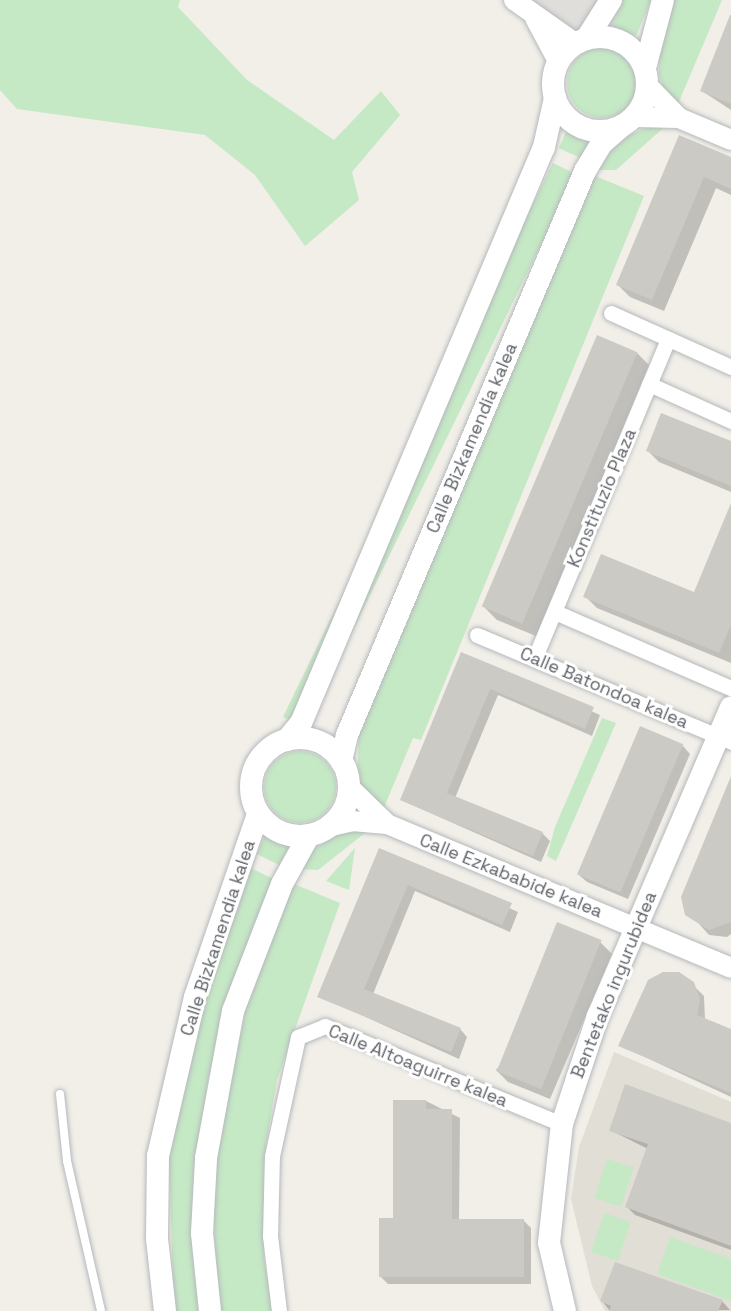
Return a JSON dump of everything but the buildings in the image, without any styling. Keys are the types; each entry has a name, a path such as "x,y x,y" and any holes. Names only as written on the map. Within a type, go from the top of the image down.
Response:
{"main road":[{"path":"287,740 318,742 341,761 349,787 346,803 318,831 280,832 258,814 252,800 254,769 262,756 287,740 301,723 544,147 555,98 558,61 581,41 611,0"},
{"path":"555,98 574,124 606,131 628,121 647,77 663,0"},
{"path":"581,41 602,36 628,45 647,77"},
{"name":"Calle Bizkamendia kalea","path":"341,761 347,735 585,171 601,144 628,121"},
{"name":"Bentetako ingurubidea","path":"565,1311 549,1243 562,1124 598,1016 636,928 725,739 731,707"},
{"name":"Calle Bizkamendia kalea","path":"165,1311 157,1238 158,1156 195,997 258,814"},
{"name":"Calle Bizkamendia kalea","path":"210,1311 202,1233 206,1158 233,1011 282,884 318,831"}],"street":[{"path":"514,0 533,16 581,41"},
{"path":"533,16 558,61"},
{"path":"647,77 679,118"},
{"path":"628,121 679,118 731,140"},
{"path":"611,314 731,367"},
{"name":"Konstituzio Plaza","path":"535,657 668,339"},
{"path":"650,384 731,421"},
{"path":"555,612 731,688"},
{"name":"Calle Batondoa kalea","path":"477,635 535,657 725,739"},
{"name":"Calle Ezkababide kalea","path":"349,787 387,824"},
{"name":"Calle Ezkababide kalea","path":"318,831 352,821 387,824 731,967"},
{"name":"Calle Altoaguirre kalea","path":"279,1311 270,1236 272,1156 298,1037 325,1026 562,1124"}],"lane":[{"path":"60,1094 67,1161 101,1311"}],"shaded area":[{"path":"517,0 623,0 612,26 568,36"},
{"path":"614,1052 731,1102 731,1311 605,1311 592,1286 571,1199 579,1147"}],"green space":[{"path":"0,0 180,0 178,7 247,80 334,140 381,91 400,115 352,172 359,200 305,246 255,175 205,135 17,109 0,90"},
{"path":"623,0 651,0 636,36 612,26"},
{"path":"672,0 722,0 678,104 665,95 659,74 660,32"},
{"path":"602,48 615,51 627,58 634,70 637,83 634,96 627,108 615,115 602,118 589,115 577,108 570,96 567,83 570,70 577,58 589,51"},
{"path":"660,121 670,122 616,170 598,170 619,140"},
{"path":"567,130 592,141 584,159 559,148"},
{"path":"553,163 575,174 305,728 283,717"},
{"path":"595,176 644,196 421,740 413,738 380,817 357,786 359,733"},
{"path":"602,718 616,723 556,861 547,856 555,827"},
{"path":"300,751 320,757 330,767 336,787 330,807 320,817 300,823 280,817 270,807 264,787 270,767 280,757"},
{"path":"348,829 370,829 318,870 298,869 315,848"},
{"path":"265,835 290,845 279,865 257,854"},
{"path":"355,848 349,890 326,881"},
{"path":"251,868 273,879 219,1033 208,1081 193,1188 201,1311 174,1311 169,1157 191,1038"},
{"path":"294,884 340,903 277,1080 266,1145 264,1258 272,1311 219,1311 211,1173 249,994"},
{"path":"607,1159 634,1168 621,1207 594,1198"},
{"path":"604,1213 631,1222 618,1261 591,1252"},
{"path":"670,1237 731,1259 731,1301 657,1274"}]}
